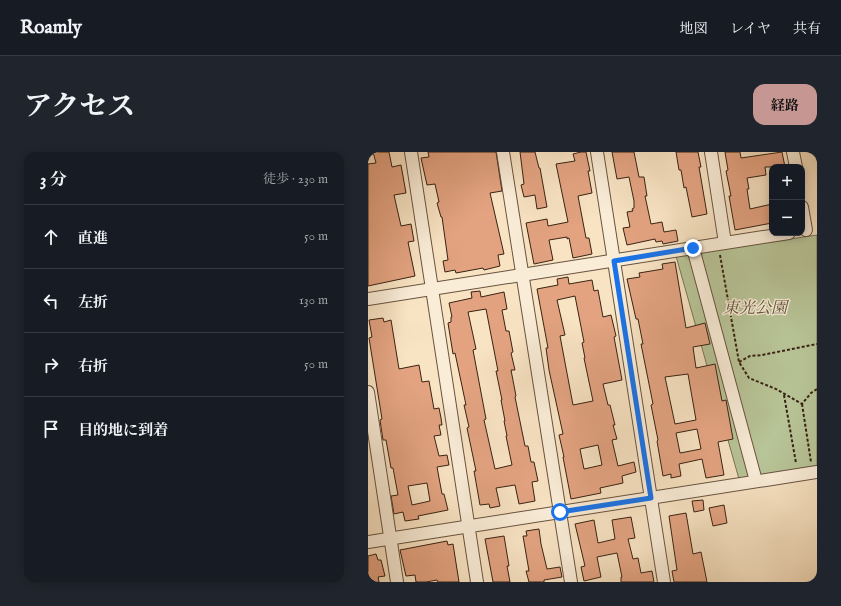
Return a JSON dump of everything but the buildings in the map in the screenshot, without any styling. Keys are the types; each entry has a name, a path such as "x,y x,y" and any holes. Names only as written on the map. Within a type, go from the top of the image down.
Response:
{"street":[{"path":"411,152 477,582"},
{"path":"503,152 571,582"},
{"path":"597,152 664,582"},
{"path":"711,152 722,244"},
{"path":"793,152 795,164"},
{"path":"805,218 808,230"},
{"path":"368,299 771,236"},
{"path":"693,248 756,481"},
{"path":"368,392 397,582"},
{"path":"368,542 815,472"}],"path":[{"path":"722,244 739,362 748,378 784,394 802,404"},
{"path":"739,362 750,356 817,344"},
{"path":"802,404 817,388"},
{"path":"784,394 798,474"},
{"path":"802,404 815,472"}],"green space":[{"name":"東光公園","path":"817,235 817,466 739,479 676,256"}],"route":[{"path":"560,512 651,498 614,261 693,248"}]}
